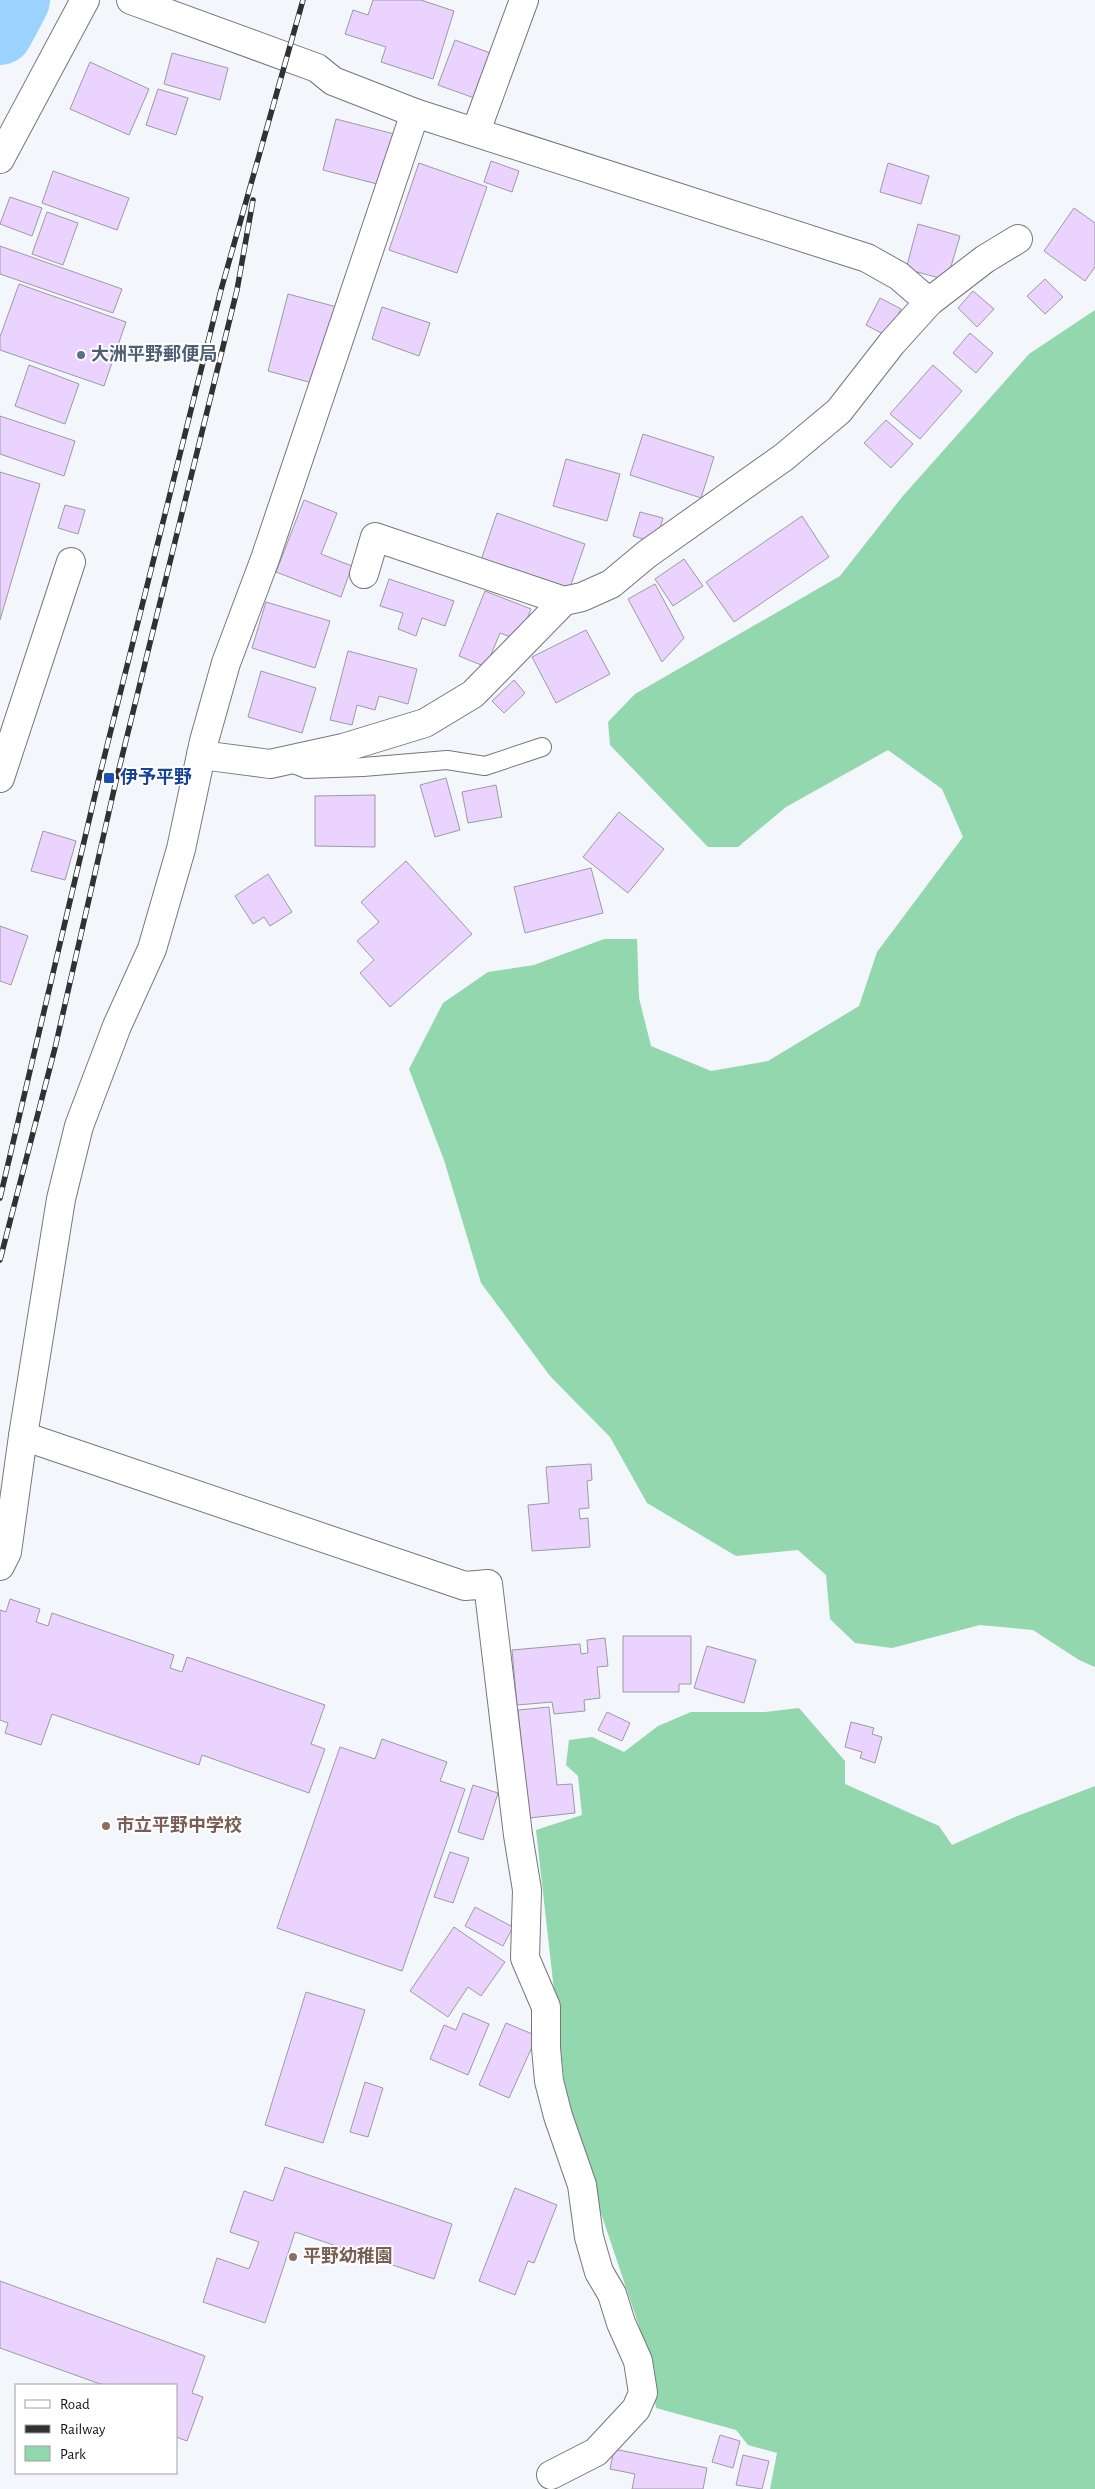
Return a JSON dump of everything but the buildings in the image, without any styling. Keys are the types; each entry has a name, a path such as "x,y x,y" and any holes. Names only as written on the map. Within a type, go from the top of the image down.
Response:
{"street":[{"path":"0,159 85,0"},
{"path":"131,0 317,68 333,81 415,113 867,258 899,276 929,302"},
{"path":"476,131 524,0"},
{"path":"0,1566 7,1552 23,1436 61,1199 79,1126 116,1026 152,949 181,849 201,755 226,663 265,559 415,113"},
{"path":"364,574 375,537 564,601 582,597 611,584 647,554 784,457 839,412 892,343 929,302 985,259 1018,239"},
{"path":"0,778 72,562"},
{"path":"201,755 270,764 343,748 425,723 473,694 564,601"},
{"path":"23,1436 465,1586 488,1584 518,1835 527,1890 525,1958 546,2007 546,2048 549,2081 558,2116 582,2185 589,2237 598,2272 612,2294 621,2323 638,2361 643,2392 636,2409 596,2452 550,2475"}],"lane":[{"path":"286,761 306,769 447,760 485,766 542,747"}],"green space":[{"path":"1095,310 1095,1667 1079,1660 1033,1630 980,1625 892,1648 855,1643 830,1619 826,1575 798,1550 736,1556 647,1503 610,1437 550,1376 481,1283 444,1160 409,1069 443,1003 488,972 534,965 604,939 637,939 639,998 651,1046 711,1071 768,1061 859,1006 877,952 963,837 942,789 888,750 786,807 738,847 708,847 610,745 608,722 635,694 840,576 902,497 1029,354"},
{"path":"799,1708 845,1761 845,1784 939,1826 952,1845 1015,1817 1095,1786 1095,2489 770,2489 777,2453 748,2445 736,2430 656,2408 648,2353 568,2115 536,1830 582,1815 578,1776 566,1765 569,1740 592,1737 624,1752 658,1726 691,1712 765,1712"}],"waterway":[{"path":"0,32 17,0"}],"railway":[{"path":"0,1198 99,778 221,290 303,0"},
{"path":"0,1260 55,1048 116,781 237,290 253,200"}],"place":[{"name":"大洲平野郵便局","path":"81,355"},
{"name":"伊予平野","path":"109,778"},
{"name":"市立平野中学校","path":"106,1826"},
{"name":"平野幼稚園","path":"293,2257"}]}
